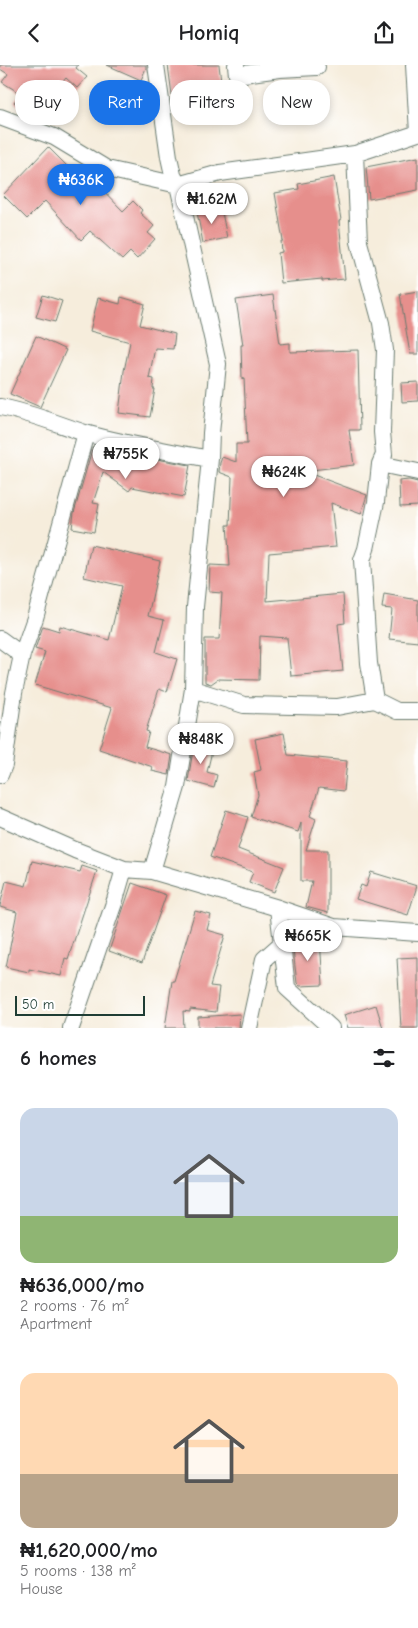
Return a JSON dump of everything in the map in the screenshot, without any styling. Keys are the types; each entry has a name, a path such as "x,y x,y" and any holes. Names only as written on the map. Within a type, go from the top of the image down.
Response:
{"street":[{"path":"152,871 177,787 193,689 195,607 218,364 178,185 173,175 169,157 156,65"},
{"path":"236,65 237,75 280,69 317,67"},
{"path":"0,117 54,137 107,169 178,185 220,173 355,154 418,133 414,65"},
{"path":"355,154 359,242 381,323 385,350 382,432 384,455 380,464 376,502 362,561 369,663 375,701"},
{"path":"0,407 20,411 86,433 149,448 210,459"},
{"path":"0,775 4,765 14,693 22,655 35,618 86,433"},
{"path":"380,464 418,472"},
{"path":"0,639 22,655"},
{"path":"193,689 244,705 337,707 375,701 397,711 418,711"},
{"path":"0,817 124,869 152,871 278,908 334,927 418,933"},
{"path":"71,1028 124,869"},
{"path":"278,908 287,988 330,1028"},
{"path":"249,1028 264,959 282,943"}],"building":[{"path":"0,65 78,65 76,68 87,77 79,86 79,80 68,80 66,78 64,80 15,80 15,90 2,82 8,74 0,69"},
{"path":"107,65 146,65 141,80"},
{"path":"168,65 219,65 221,80 170,80"},
{"path":"48,147 88,187 94,181 123,211 133,201 142,210 140,213 154,226 148,233 155,239 137,259 130,252 122,260 90,231 81,240 45,201 27,219 3,195"},
{"path":"418,157 418,190 369,199 366,167"},
{"path":"334,177 341,220 339,221 345,279 281,283 278,253 282,252 281,241 283,241 275,193 299,189 298,184"},
{"path":"221,207 227,238 203,243 197,212"},
{"path":"418,291 418,354 410,354 400,294"},
{"path":"43,295 62,301 55,322 36,317"},
{"path":"273,295 280,344 290,343 290,352 358,350 360,430 349,430 354,465 303,471 367,495 361,514 331,503 336,547 269,553 267,601 343,594 345,623 338,624 343,671 291,676 287,638 260,636 259,680 218,679 211,684 205,682 205,639 219,639 222,593 209,592 210,565 230,566 227,525 230,525 232,477 219,472 220,463 222,457 236,462 236,444 247,444 244,378 242,379 241,345 243,345 236,300"},
{"path":"121,297 145,304 140,325 175,334 173,349 155,348 149,378 154,379 153,389 155,389 150,417 119,413 130,342 90,331 98,298 120,304"},
{"path":"36,336 66,350 40,407 10,394"},
{"path":"418,382 418,401 402,402 401,383"},
{"path":"93,446 129,455 190,465 184,497 132,487 129,491 103,472 93,503 99,504 94,532 72,528 74,513"},
{"path":"409,480 418,482 418,506 400,507 399,481"},
{"path":"91,545 160,561 148,616 164,620 156,652 177,659 167,692 159,689 146,731 149,732 145,747 172,755 169,775 152,771 153,767 99,749 112,708 35,685 45,652 35,649 43,626 59,631 60,626 109,640 122,586 84,577"},
{"path":"384,594 418,600 418,642 389,639 392,609 382,608"},
{"path":"284,733 288,755 347,761 344,791 319,788 310,816 316,819 306,850 328,850 328,913 306,907 312,881 301,881 301,823 298,832 251,817 258,795 254,772 261,770 255,739"},
{"path":"195,738 207,741 205,750 212,751 207,772 217,775 214,788 188,781"},
{"path":"226,810 248,817 238,849 284,867 274,892 249,882 253,872 210,857"},
{"path":"32,861 80,872 82,866 97,871 68,959 65,958 61,976 29,969 29,972 6,967 17,912 0,907 6,881 26,886"},
{"path":"371,872 417,886 408,915 356,899 361,885 366,887"},
{"path":"132,883 166,895 142,963 109,951"},
{"path":"195,911 211,915 207,930 225,935 210,986 219,987 216,1012 190,1009 190,1012 183,1011 184,1028 165,1028 172,981 174,981"},
{"path":"320,939 323,985 300,986 297,983 292,941"},
{"path":"418,957 418,1028 401,1028 397,958"},
{"path":"376,1005 383,1028 348,1028 344,1015"},
{"path":"240,1014 239,1028 198,1028 198,1017"}]}
